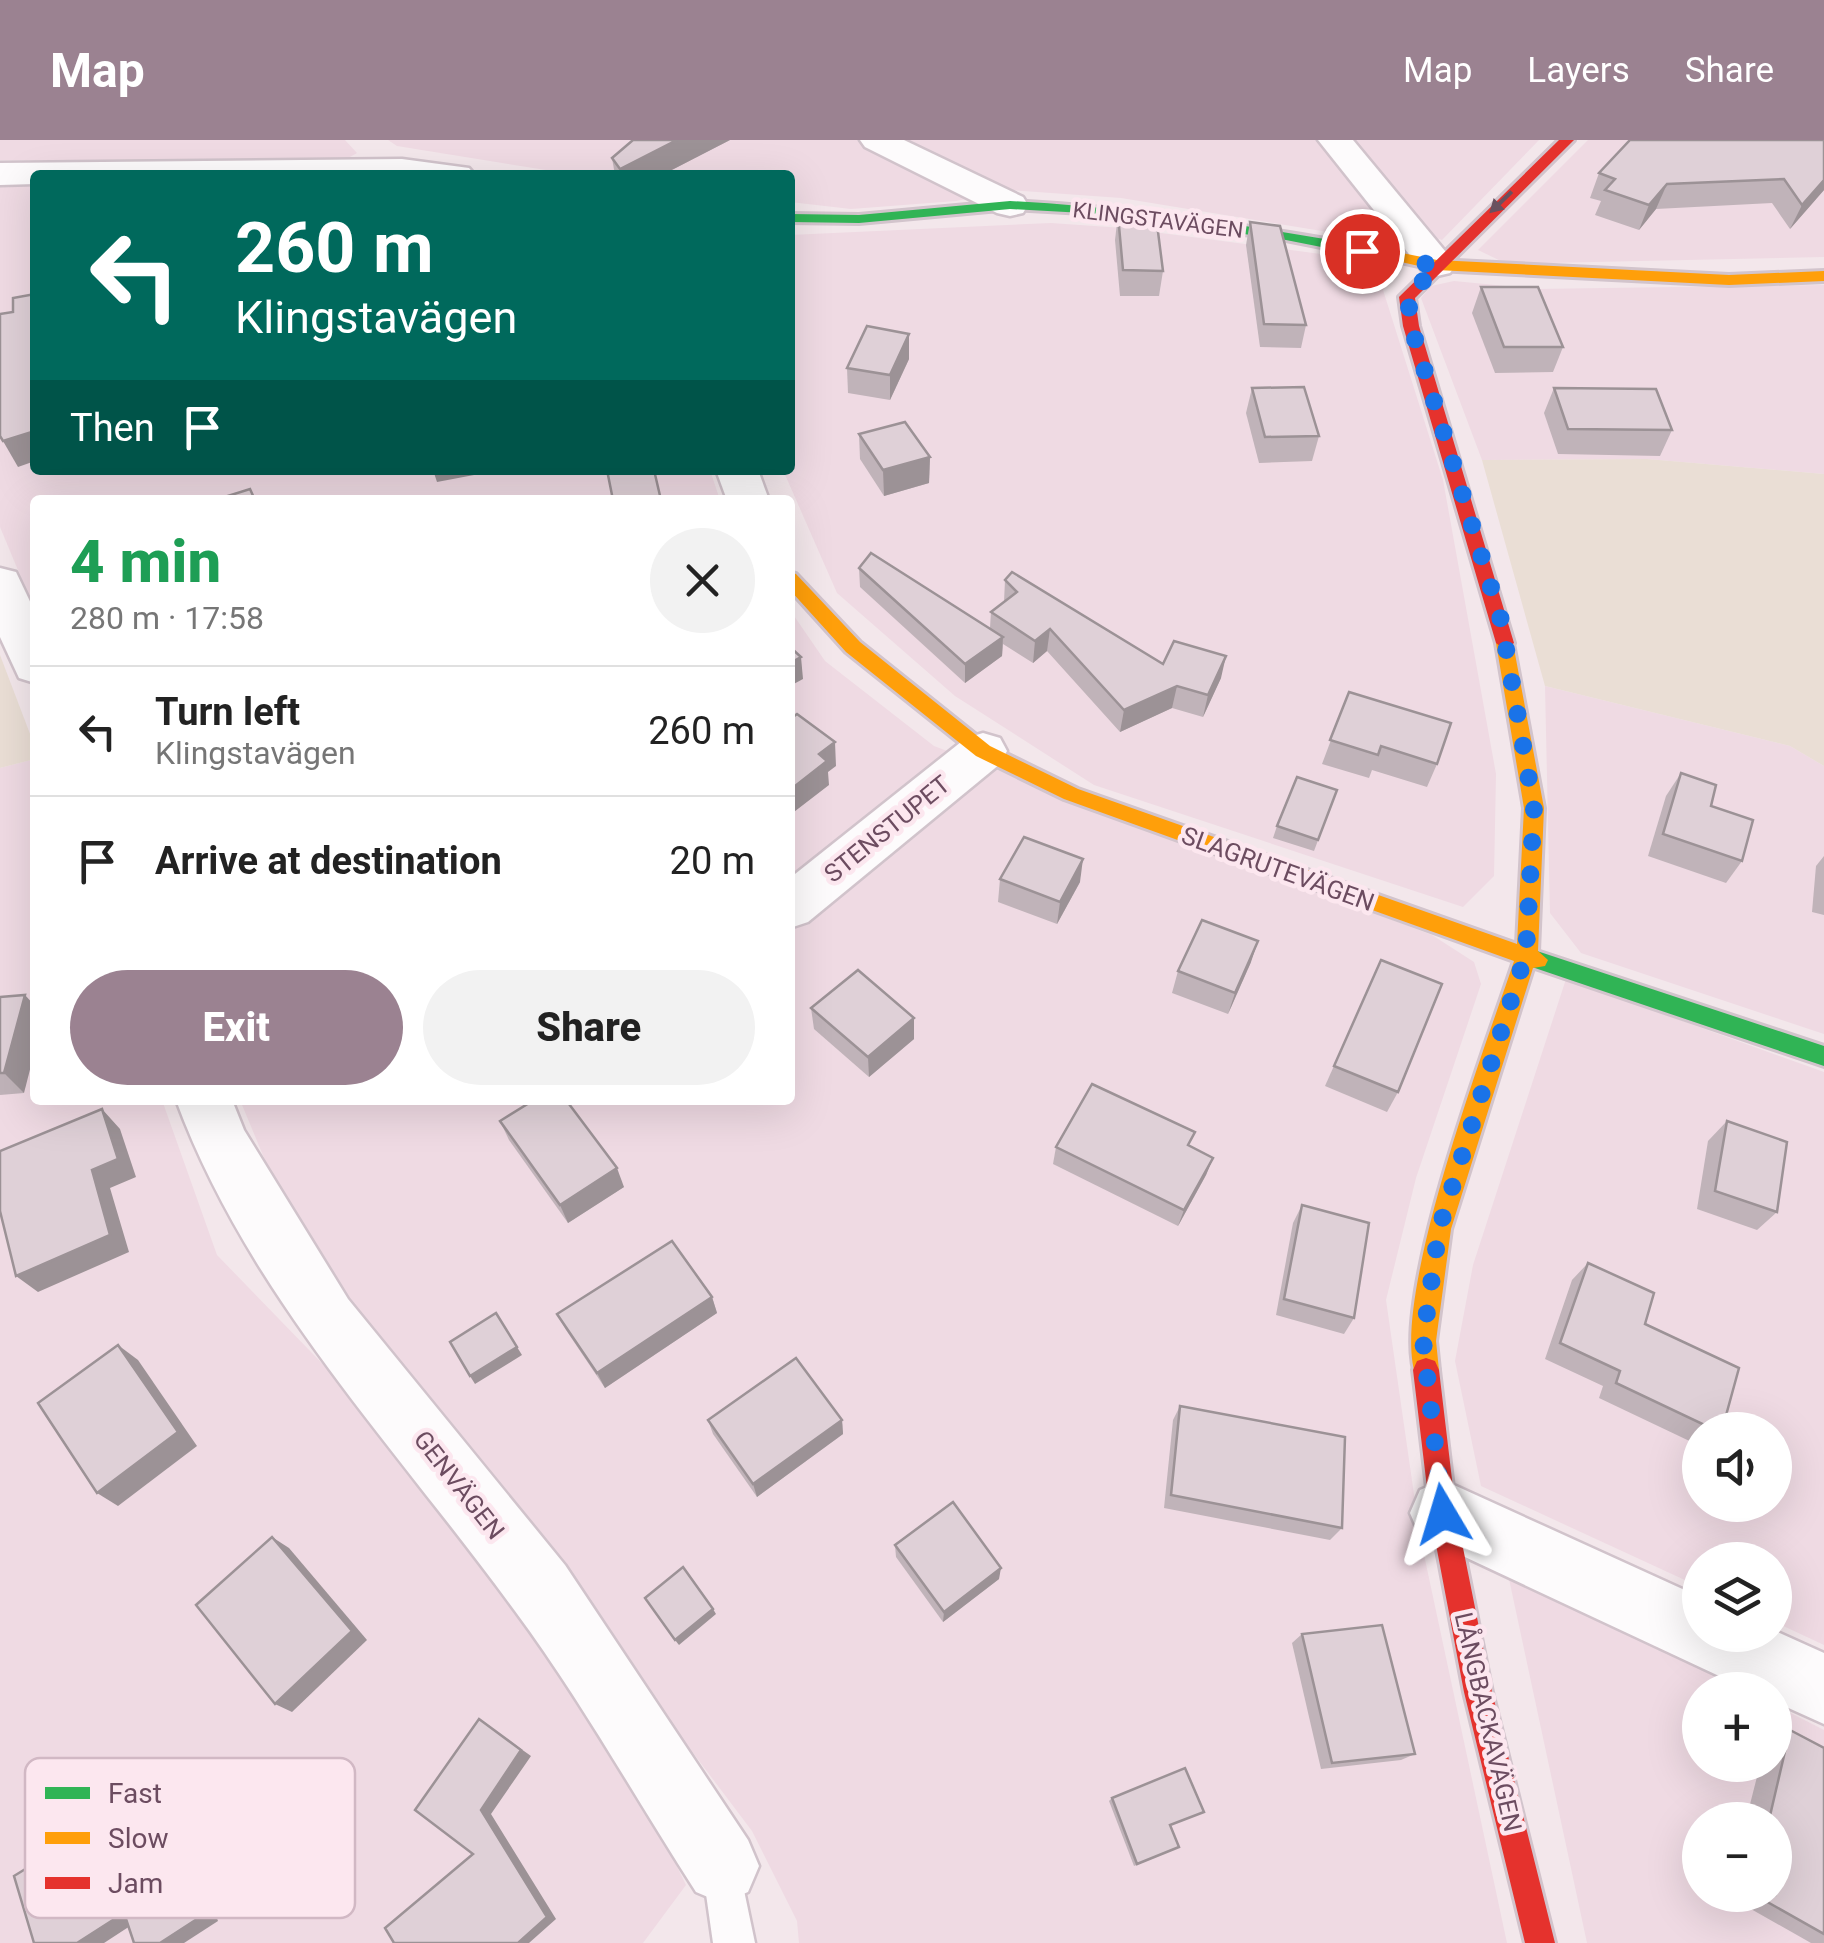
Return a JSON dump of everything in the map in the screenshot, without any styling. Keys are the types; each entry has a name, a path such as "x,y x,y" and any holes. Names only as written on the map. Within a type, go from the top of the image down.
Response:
{"street":[{"path":"360,140 402,170"},
{"path":"876,140 1010,205"},
{"path":"1335,140 1437,266"},
{"name":"LÅNGBACKAVÄGEN","path":"1540,1943 1478,1692 1443,1514 1423,1340 1439,1229 1526,953 1534,808 1501,620 1411,326 1408,297 1566,140"},
{"path":"0,174 30,174"},
{"name":"KLINGSTAVÄGEN","path":"795,218 859,219 1010,205 1120,212 1286,236 1437,266 1729,280 1824,276"},
{"path":"0,582 30,654"},
{"name":"SLAGRUTEVÄGEN","path":"795,583 853,647 982,751 1071,794 1424,922 1526,953 1824,1056"},
{"name":"STENSTUPET","path":"795,903 982,751"},
{"name":"GENVÄGEN","path":"206,1105 220,1142 326,1318 540,1588 722,1866"},
{"path":"1443,1514 1682,1624"},
{"path":"1745,1652 1824,1688"}],"lane":[{"path":"722,1866 734,1943"}],"shaded area":[{"path":"0,140 345,140 357,153 341,162 0,160"},
{"path":"388,140 1539,140 1442,240 1389,222 1357,224 1340,234 1121,198 1010,190 956,201 851,209 795,203 795,170 546,170 397,146"},
{"path":"1588,140 1824,140 1824,257 1507,264 1478,250"},
{"path":"0,184 30,184 30,475 712,475 718,495 30,495 30,599 0,527"},
{"path":"1051,223 1123,228 1351,258 1399,269 1383,290 1443,480 1496,774 1494,876 1463,907 1094,785 955,696 837,593 785,475 795,475 795,235"},
{"path":"1454,281 1535,289 1824,285 1824,474 1647,459 1482,460 1421,298 1431,286"},
{"path":"1647,459 1824,474 1824,766 1790,746 1545,686 1482,460"},
{"path":"795,617 825,661 934,746 1432,935 1474,962 1481,984 1416,1178 1386,1300 1420,1536 1507,1943 799,1943 797,1921 752,1831 289,1218 242,1105 795,1105"},
{"path":"0,655 30,734 30,760 0,768"},
{"path":"1545,686 1790,746 1824,766 1824,1034 1581,953 1550,913"},
{"path":"30,760 30,1105 164,1105 217,1255 541,1589 686,1885 643,1943 0,1943 0,768"},
{"path":"1566,979 1824,1072 1824,1645 1792,1630 1792,1542 1682,1542 1682,1579 1481,1486 1455,1361 1473,1265"},
{"path":"1509,1579 1537,1581 1711,1672 1682,1672 1682,1782 1792,1782 1792,1714 1824,1730 1824,1943 1587,1943"}],"building":[{"path":"633,140 677,140 620,169 612,158"},
{"path":"1630,140 1824,140 1824,180 1802,205 1784,179 1667,184 1649,205 1605,190 1615,179 1599,173"},
{"path":"1118,215 1156,216 1163,271 1123,270"},
{"path":"1250,222 1280,226 1306,325 1264,324"},
{"path":"1481,287 1538,287 1563,347 1504,347"},
{"path":"30,295 30,433 3,441 0,314 13,312 13,298"},
{"path":"867,326 909,334 890,375 847,368"},
{"path":"1304,387 1319,436 1265,437 1252,388"},
{"path":"1554,388 1656,389 1672,430 1568,429"},
{"path":"905,422 930,457 883,470 859,434"},
{"path":"608,475 655,475 660,495 612,495"},
{"path":"250,489 253,495 231,495"},
{"path":"871,553 1003,637 965,664 859,568"},
{"path":"1012,572 1163,664 1174,641 1226,656 1208,695 1177,686 1124,710 1050,629 1035,641 991,612 1017,592 1005,580"},
{"path":"1349,692 1451,723 1437,764 1381,746 1378,755 1330,740"},
{"path":"795,715 835,742 819,754 827,761 795,786"},
{"path":"1681,773 1716,785 1711,806 1753,820 1742,861 1663,834"},
{"path":"1297,777 1337,790 1318,840 1277,826"},
{"path":"1024,837 1083,859 1060,902 1000,879"},
{"path":"1202,920 1258,941 1235,993 1178,971"},
{"path":"1381,960 1442,984 1398,1092 1334,1066"},
{"path":"858,970 914,1018 868,1057 811,1008"},
{"path":"25,995 4,1073 0,1073 0,997"},
{"path":"1092,1084 1195,1132 1188,1145 1213,1158 1184,1210 1056,1147"},
{"path":"526,1105 570,1105 617,1168 560,1205 500,1121"},
{"path":"102,1109 118,1159 92,1170 110,1235 16,1276 0,1211 0,1151"},
{"path":"1727,1121 1787,1142 1777,1212 1715,1191"},
{"path":"1302,1205 1369,1223 1354,1318 1284,1299"},
{"path":"672,1241 712,1297 597,1373 557,1314"},
{"path":"1588,1263 1654,1293 1645,1324 1739,1368 1727,1412 1682,1414 1616,1383 1620,1371 1560,1343"},
{"path":"496,1313 517,1347 470,1376 450,1342"},
{"path":"118,1345 178,1432 97,1493 38,1403"},
{"path":"796,1358 842,1420 753,1484 708,1420"},
{"path":"1180,1406 1345,1437 1342,1528 1171,1495"},
{"path":"953,1502 1001,1568 944,1612 895,1545"},
{"path":"272,1537 352,1631 275,1704 196,1605"},
{"path":"683,1567 713,1609 675,1640 645,1598"},
{"path":"1382,1625 1415,1754 1332,1763 1302,1634"},
{"path":"479,1719 521,1750 481,1810 547,1917 518,1943 394,1943 385,1928 473,1854 415,1810"},
{"path":"1792,1731 1824,1748 1824,1934 1785,1912 1792,1912 1792,1802 1773,1802 1778,1782 1792,1782"},
{"path":"1185,1768 1204,1812 1170,1825 1179,1847 1137,1864 1112,1798"},
{"path":"25,1869 25,1913 14,1876"},
{"path":"27,1918 116,1918 77,1943 34,1943"},
{"path":"126,1918 197,1918 160,1943 134,1943"}],"traffic: fast":[{"path":"795,218 859,219 1010,205 1102,210 1286,236 1397,257"},
{"path":"1537,960 1824,1056"}],"traffic: slow":[{"path":"1397,257 1437,265 1729,280 1824,276"},
{"path":"795,583 853,647 983,751 1071,794 1537,960"},
{"path":"1426,1370 1423,1341 1439,1229 1527,953 1534,808 1505,643"}],"traffic: jam":[{"path":"1505,643 1411,326 1407,297 1567,140"},
{"path":"1426,1370 1443,1513 1478,1692 1540,1943"}],"route":[{"path":"1362,251 1437,266 1408,297 1411,326 1501,620 1534,808 1526,953 1439,1229 1423,1340 1443,1514"}]}
